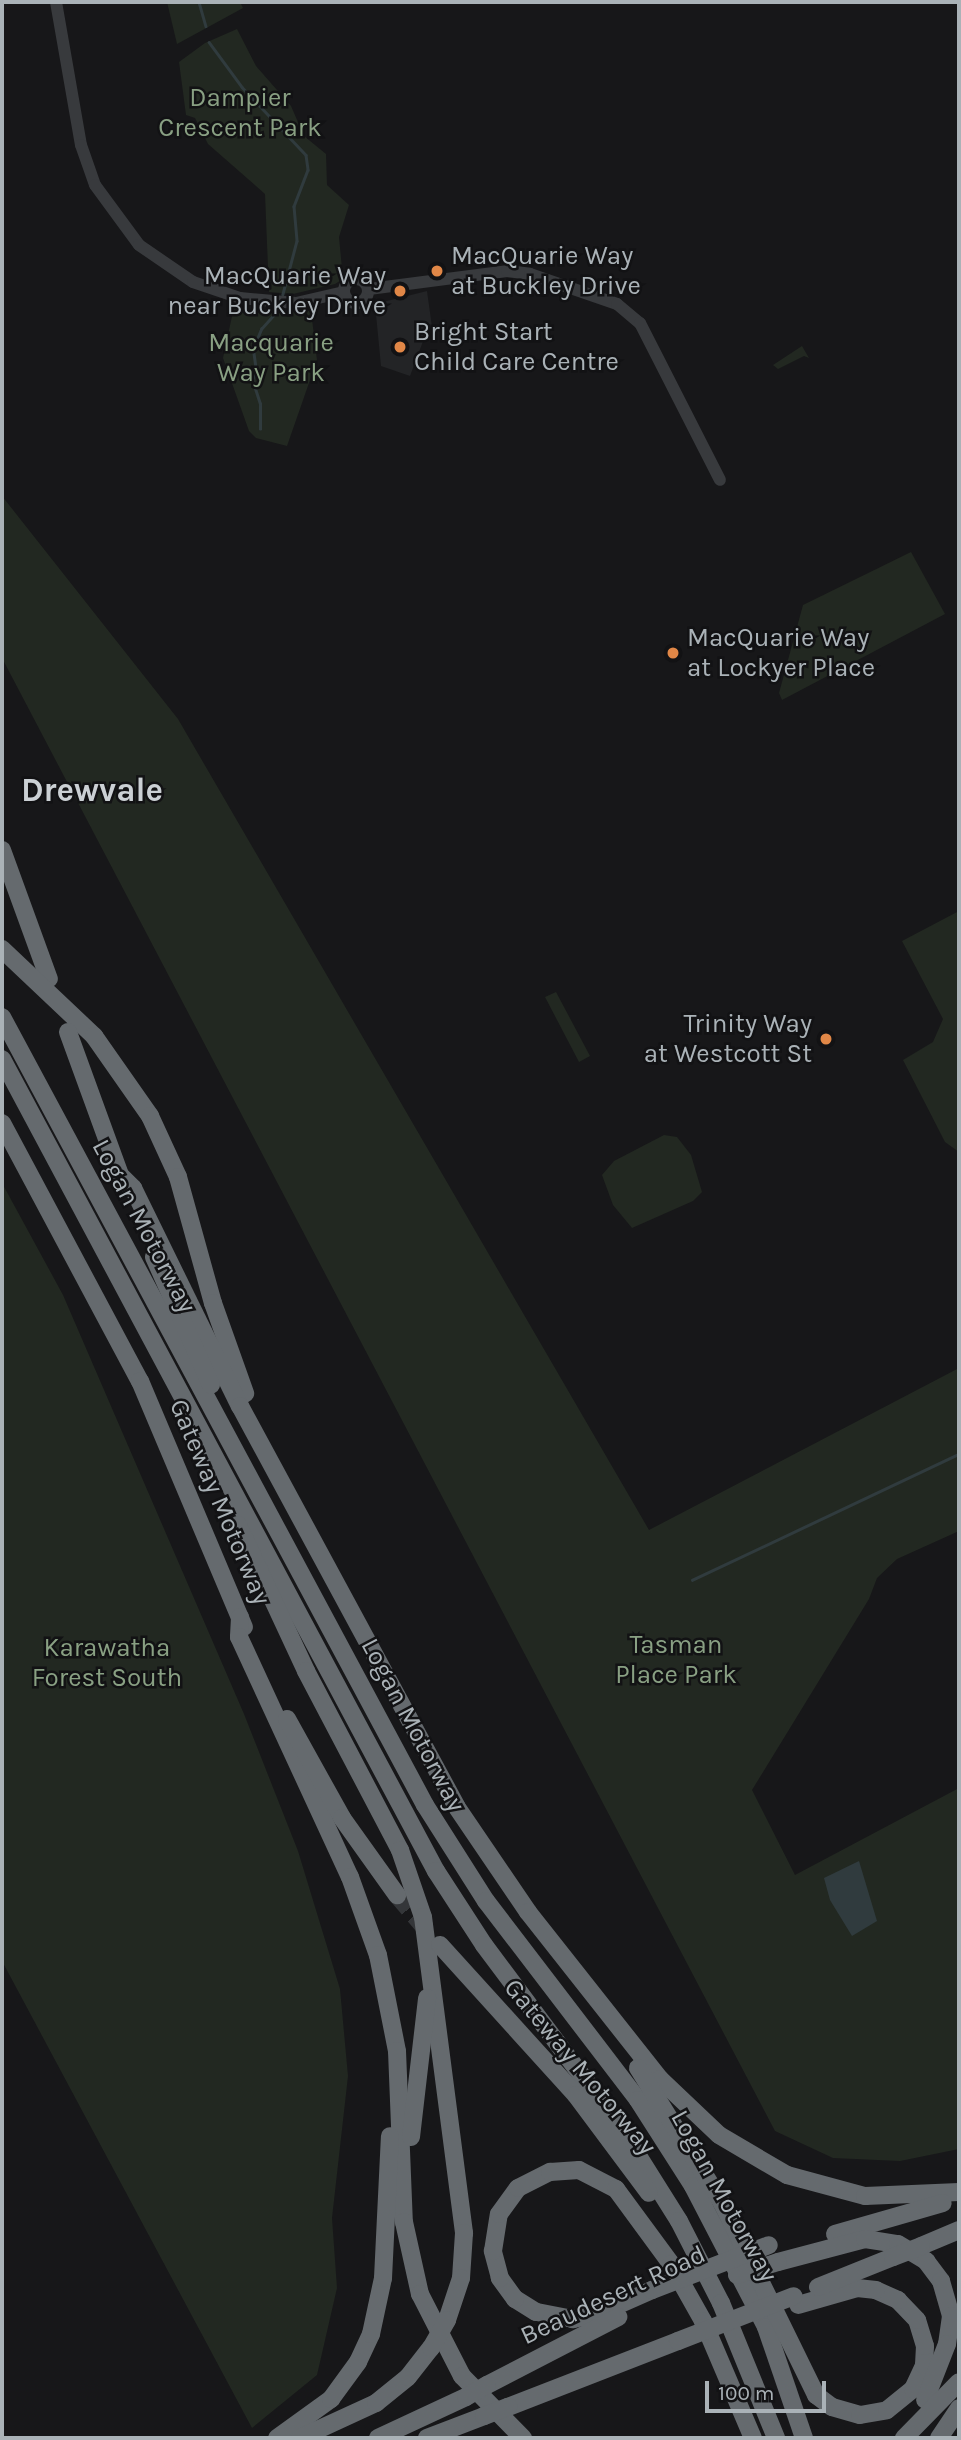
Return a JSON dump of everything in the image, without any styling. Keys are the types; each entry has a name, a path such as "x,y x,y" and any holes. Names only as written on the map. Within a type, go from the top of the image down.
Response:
{"highway":[{"path":"2,850 49,979"},
{"path":"2,949 94,1036 150,1116 186,1200 213,1303 240,1381 296,1503"},
{"name":"Logan Motorway","path":"2,1017 231,1448 253,1481 445,1839 506,1928 638,2100 693,2186 766,2327 804,2438"},
{"name":"Gateway Motorway","path":"68,1032 119,1174 253,1481"},
{"name":"Logan Motorway","path":"2,1059 436,1871 484,1945 620,2127 679,2221 721,2303 776,2438"},
{"name":"Gateway Motorway","path":"2,1124 140,1381 240,1617 317,1776 397,1895"},
{"path":"119,1174 133,1188 240,1406 296,1503 456,1806 528,1912 610,2016 692,2113 737,2149 769,2167 823,2187 865,2196 959,2195"},
{"path":"178,1388 184,1420 400,1850 435,1951 464,2233 461,2278 447,2319 431,2348 408,2377 376,2403 300,2438"},
{"path":"240,1617 239,1637 367,1918 391,2011 409,2254 434,2329 469,2385 523,2438"},
{"path":"402,2185 410,2171 435,1951"},
{"name":"Gateway Motorway","path":"435,1951 576,2095 655,2203 679,2221"},
{"path":"277,2438 319,2410 340,2387 365,2349 377,2315 388,2203 390,2110 386,2027 391,2011"},
{"path":"610,2016 613,2031 722,2203 810,2387 832,2407 860,2416 887,2410 913,2389 923,2365 925,2346 917,2320 898,2300 876,2290 857,2288 796,2300"},
{"path":"753,2438 703,2321 671,2264 616,2189 579,2170 550,2172 527,2181 504,2204 495,2225 495,2265 506,2289 526,2307 547,2316 573,2319 600,2313 654,2294 777,2252 865,2239 898,2244 926,2261 941,2281 951,2316 947,2344 925,2400"},
{"name":"Beaudesert Road","path":"378,2438 466,2397 654,2294 959,2195"},
{"path":"427,2438 731,2321 796,2300 959,2230"},
{"path":"904,2438 959,2382"},
{"path":"939,2438 959,2408"}],"street":[{"path":"56,2 81,145 95,185 139,245 193,282 240,298 296,303 344,292 349,301 358,303 369,289 507,271 530,274 617,304 640,323 720,480"}],"shaded area":[{"name":"Bright Start Child Care Centre","path":"427,291 432,327 428,328 410,376 381,366 375,304"},
{"path":"859,1861 877,1921 852,1936 830,1900 824,1878"}],"green space":[{"path":"167,2 240,2 243,8 177,44"},
{"name":"Dampier Crescent Park","path":"237,29 256,66 291,106 304,136 326,154 327,185 349,205 339,237 343,279 335,284 293,294 269,292 265,194 208,144 195,118 186,115 179,62 205,43"},
{"name":"Macquarie Way Park","path":"234,307 259,313 311,311 317,360 287,446 256,438 249,431 223,358"},
{"path":"802,346 809,358 804,356 778,369 773,365"},
{"name":"Tasman Place Park","path":"2,496 178,719 649,1530 959,1368 959,1531 897,1559 877,1578 869,1599 752,1790 795,1875 959,1788 959,2149 900,2161 833,2158 775,2131 2,658"},
{"path":"911,552 945,614 782,700 779,693 803,605"},
{"path":"959,911 959,1152 945,1142 903,1060 933,1042 943,1019 902,941"},
{"path":"556,992 590,1056 579,1062 545,997"},
{"path":"664,1135 677,1137 691,1155 702,1192 693,1201 632,1228 613,1205 602,1175 614,1161"},
{"name":"Karawatha Forest South","path":"2,1183 63,1295 244,1714 298,1851 340,1989 348,2076 332,2218 337,2288 317,2375 252,2428 2,1961"}],"waterway":[{"path":"199,2 206,26"},
{"path":"209,42 242,87 306,155 308,170 294,206 297,241 283,294"},
{"path":"260,429 260,404 252,380 256,371 253,349 261,329 278,310"},
{"path":"692,1580 959,1454"}],"tunnel":[{"path":"397,1895 426,1929"}],"place":[{"name":"MacQuarie Way at Buckley Drive","path":"437,271"},
{"name":"MacQuarie Way near Buckley Drive","path":"400,291"},
{"name":"Bright Start Child Care Centre","path":"400,347"},
{"name":"MacQuarie Way at Lockyer Place","path":"673,653"},
{"name":"Trinity Way at Westcott St","path":"826,1039"}],"district":[{"name":"Drewvale","path":"92,791"}]}
